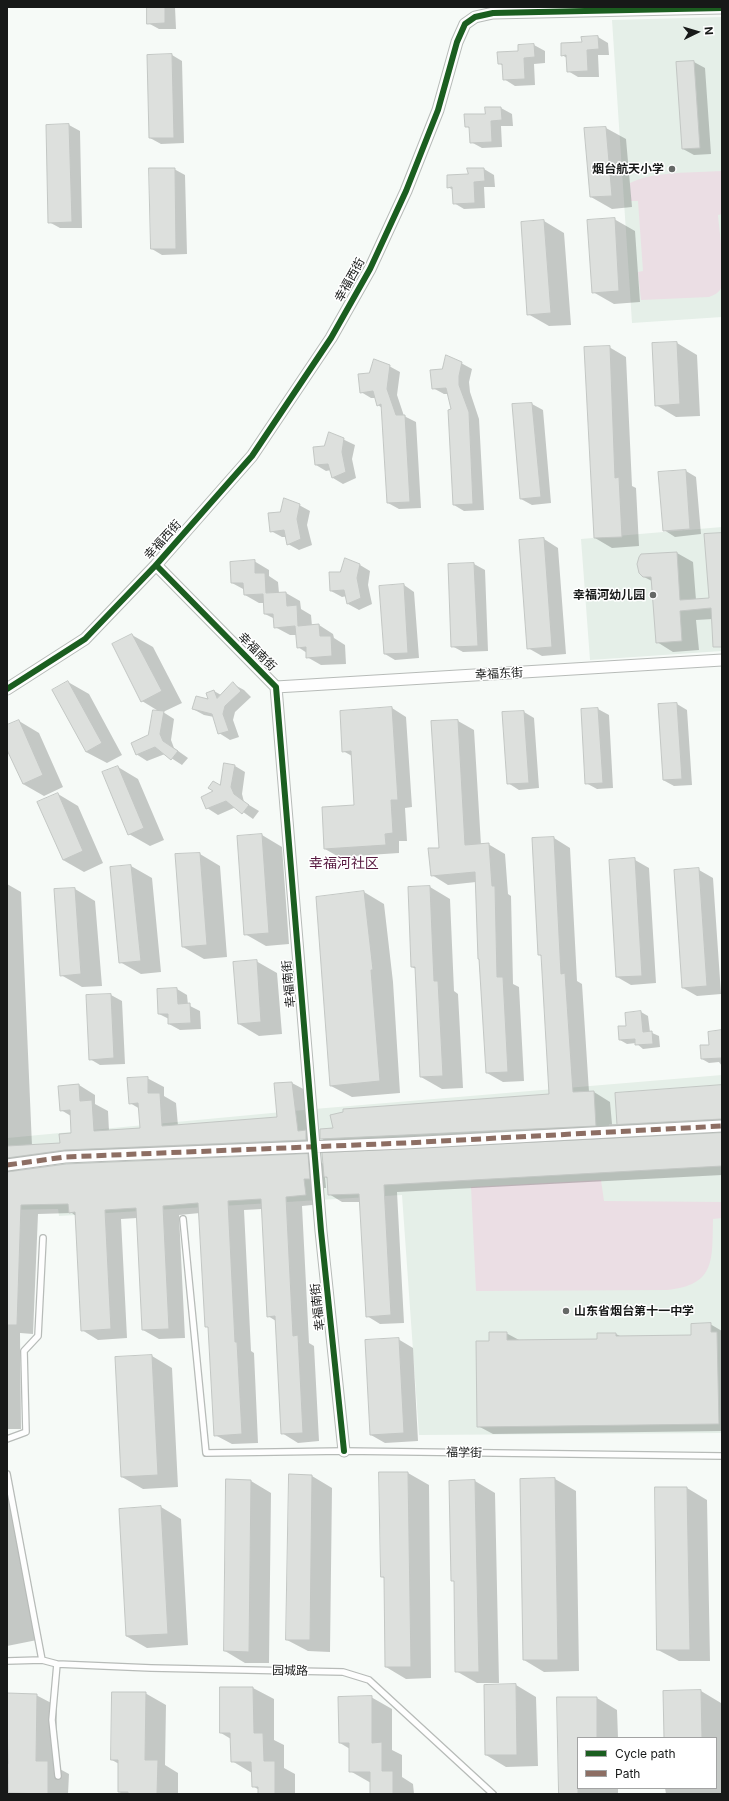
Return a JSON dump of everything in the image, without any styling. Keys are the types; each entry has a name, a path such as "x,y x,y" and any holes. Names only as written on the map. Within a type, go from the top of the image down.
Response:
{"street":[{"name":"幸福西街","path":"7,689 86,639 156,565 252,456 331,338 370,269 406,191 438,110 457,42 465,24 475,17 493,13 722,8"},
{"name":"幸福南街","path":"156,565 276,687 322,1231 344,1451"},
{"name":"幸福东街","path":"276,687 722,660"},
{"path":"7,1165 65,1157 397,1143 722,1126"}],"lane":[{"name":"福学街","path":"183,1219 206,1453 344,1451 722,1456"},
{"path":"7,1439 26,1432 24,1351 38,1336 43,1238"},
{"path":"7,1474 42,1660"},
{"name":"园城路","path":"7,1661 42,1660 57,1664 151,1668 343,1672 369,1680 492,1794"},
{"path":"57,1664 52,1720 58,1776"}],"shaded area":[{"name":"烟台航天小学","path":"722,17 722,317 632,323 612,20"},
{"path":"722,171 722,214 718,215 723,263 723,274 720,290 716,294 709,297 641,300 638,272 643,271 638,201 631,201 630,183 662,174"},
{"name":"幸福河幼儿园","path":"722,527 722,651 590,660 581,539"},
{"path":"722,1075 722,1433 419,1435 402,1195 59,1216 58,1209 7,1210 7,1138 314,1109"},
{"path":"601,1180 604,1201 722,1202 722,1218 713,1219 711,1258 708,1268 703,1276 695,1283 667,1290 476,1291 471,1187"}],"building":[{"path":"147,7 165,7 165,23 147,24"},
{"path":"598,36 599,49 587,50 588,71 567,72 566,55 561,56 561,43 582,42 581,37"},
{"path":"534,44 535,57 524,58 525,79 503,80 502,64 498,64 497,52 518,51 518,45"},
{"path":"172,54 174,138 149,138 147,55"},
{"path":"694,61 700,148 682,149 676,62"},
{"path":"485,107 501,107 502,120 491,121 492,142 470,143 469,127 465,127 464,114 485,114"},
{"path":"69,124 72,222 48,223 46,125"},
{"path":"606,127 612,196 590,197 584,128"},
{"path":"149,168 175,168 176,249 151,249"},
{"path":"467,168 484,168 485,181 474,182 475,203 453,204 452,187 447,188 447,175 468,174"},
{"path":"615,218 619,291 592,293 587,220"},
{"path":"544,220 551,313 527,315 521,222"},
{"path":"677,342 680,404 655,406 652,343"},
{"path":"610,346 615,478 619,477 622,537 594,538 584,347"},
{"path":"446,355 462,362 459,385 469,412 473,504 453,505 448,410 451,409 446,388 432,389 430,370 442,369"},
{"path":"374,359 390,365 387,389 396,415 405,415 410,502 387,503 381,404 377,406 373,391 360,393 358,374 369,373"},
{"path":"532,403 541,497 520,499 512,404"},
{"path":"329,432 344,438 342,452 346,472 332,478 328,464 315,465 313,447 324,446"},
{"path":"686,470 690,529 663,531 658,472"},
{"path":"284,498 300,504 297,519 301,539 287,545 284,530 270,532 268,513 280,512"},
{"path":"722,533 722,647 713,647 711,608 680,611 682,641 656,643 651,577 643,577 639,573 637,564 639,557 641,554 677,552 680,600 709,598 704,534"},
{"path":"544,538 552,647 527,649 519,540"},
{"path":"345,558 360,564 357,578 361,598 347,604 344,590 330,591 329,572 340,572"},
{"path":"255,560 255,573 265,573 266,593 286,592 287,606 297,605 298,626 319,624 320,636 331,636 332,656 306,658 306,647 297,648 295,626 274,628 273,614 264,614 263,594 244,595 243,583 231,583 230,562"},
{"path":"474,563 478,646 451,647 448,564"},
{"path":"404,584 408,653 384,654 379,586"},
{"path":"132,634 162,691 141,702 112,644"},
{"path":"68,681 102,743 86,752 52,690"},
{"path":"233,682 241,691 225,706 223,714 229,731 218,734 212,714 192,709 196,696 208,699 206,693 214,690 217,698"},
{"path":"677,703 682,779 663,780 658,704"},
{"path":"392,707 398,800 391,800 393,833 385,834 386,845 324,849 322,807 354,805 351,751 342,752 340,711"},
{"path":"598,708 603,783 585,784 581,709"},
{"path":"153,710 164,711 160,734 163,741 178,751 171,760 155,747 136,755 131,743 148,735"},
{"path":"524,711 529,783 507,784 502,712"},
{"path":"19,720 43,775 23,784 7,750 7,725"},
{"path":"458,720 465,845 489,843 492,886 495,886 497,977 503,977 508,1072 486,1073 478,959 475,872 431,876 428,848 439,848 431,721"},
{"path":"224,763 235,765 231,787 234,794 249,805 242,814 226,801 206,809 201,797 213,791 208,788 213,781 220,785"},
{"path":"118,766 144,828 128,835 102,772"},
{"path":"58,793 83,851 63,860 37,802"},
{"path":"262,834 269,933 244,935 237,836"},
{"path":"554,837 561,974 565,973 573,1092 594,1091 596,1126 320,1139 320,1129 333,1128 330,1115 343,1112 343,1109 549,1094 541,955 538,955 532,838"},
{"path":"200,853 207,945 182,947 175,854"},
{"path":"635,858 642,976 616,977 609,860"},
{"path":"131,865 141,961 119,963 110,867"},
{"path":"699,868 707,986 682,988 674,870"},
{"path":"430,886 434,981 438,981 443,1076 420,1077 415,967 411,967 408,887"},
{"path":"75,888 81,974 60,976 54,889"},
{"path":"364,891 373,970 371,970 380,1081 330,1086 316,897"},
{"path":"257,960 261,1022 238,1024 233,962"},
{"path":"177,988 178,1004 190,1003 191,1023 168,1024 168,1014 158,1014 157,989"},
{"path":"111,994 114,1058 89,1060 86,995"},
{"path":"641,1011 643,1032 652,1031 653,1044 635,1045 635,1039 619,1040 618,1026 626,1026 625,1013"},
{"path":"722,1030 722,1058 701,1059 700,1045 709,1045 708,1032"},
{"path":"148,1077 148,1093 160,1093 162,1126 277,1117 274,1083 292,1082 298,1131 306,1130 306,1140 65,1150 7,1158 7,1146 60,1143 59,1134 71,1133 70,1110 60,1111 58,1086 79,1084 80,1101 92,1100 94,1131 140,1128 138,1103 129,1104 127,1078"},
{"path":"722,1085 722,1119 617,1125 615,1093"},
{"path":"722,1133 722,1166 384,1185 391,1315 366,1317 359,1194 328,1195 327,1177 324,1177 322,1153"},
{"path":"308,1154 310,1179 304,1179 306,1195 286,1197 293,1336 298,1335 303,1433 281,1434 275,1316 267,1317 261,1199 228,1201 235,1342 237,1342 242,1434 214,1436 208,1327 205,1327 198,1203 163,1206 169,1329 142,1330 136,1208 105,1210 111,1329 81,1331 75,1212 69,1213 68,1204 21,1205 17,1325 7,1325 7,1172 66,1164"},
{"path":"711,1323 711,1332 717,1332 719,1424 477,1427 476,1341 489,1341 489,1332 507,1332 507,1340 597,1339 597,1333 616,1333 616,1336 691,1335 691,1324"},
{"path":"399,1338 404,1433 370,1435 365,1340"},
{"path":"152,1355 158,1475 121,1477 115,1357"},
{"path":"379,1472 408,1472 411,1667 385,1667 384,1577 381,1577"},
{"path":"289,1474 312,1475 310,1640 286,1640"},
{"path":"555,1478 558,1660 523,1660 520,1479"},
{"path":"226,1479 251,1480 249,1652 224,1651"},
{"path":"475,1480 479,1672 455,1672 454,1581 451,1581 449,1481"},
{"path":"655,1487 687,1487 690,1650 657,1650"},
{"path":"161,1506 168,1634 126,1636 119,1509"},
{"path":"516,1684 517,1755 485,1755 484,1685"},
{"path":"220,1687 253,1687 254,1733 263,1733 264,1761 275,1761 275,1794 258,1794 258,1787 252,1787 251,1762 231,1762 230,1733 220,1733"},
{"path":"701,1690 702,1737 664,1737 663,1691"},
{"path":"112,1692 146,1692 145,1760 158,1760 157,1794 128,1794 128,1792 118,1792 118,1760 111,1760"},
{"path":"7,1693 37,1694 36,1761 48,1761 48,1794 9,1793"},
{"path":"372,1696 372,1743 382,1742 382,1771 393,1771 393,1794 370,1794 370,1772 349,1772 349,1743 339,1743 338,1697"},
{"path":"557,1697 597,1697 597,1737 577,1737 578,1794 559,1794"}],"marked path":[{"path":"7,1165 65,1157 405,1143 722,1126"}],"cycle path":[{"path":"7,689 85,639 156,565 252,456 331,338 370,269 406,191 438,110 457,42 465,24 475,17 493,13 722,8"},
{"path":"156,565 276,687 321,1231 344,1451"}],"place":[{"name":"烟台航天小学","path":"672,169"},
{"name":"幸福河幼儿园","path":"653,595"},
{"name":"山东省烟台第十一中学","path":"566,1311"}],"district":[{"name":"幸福河社区","path":"344,864"}]}
